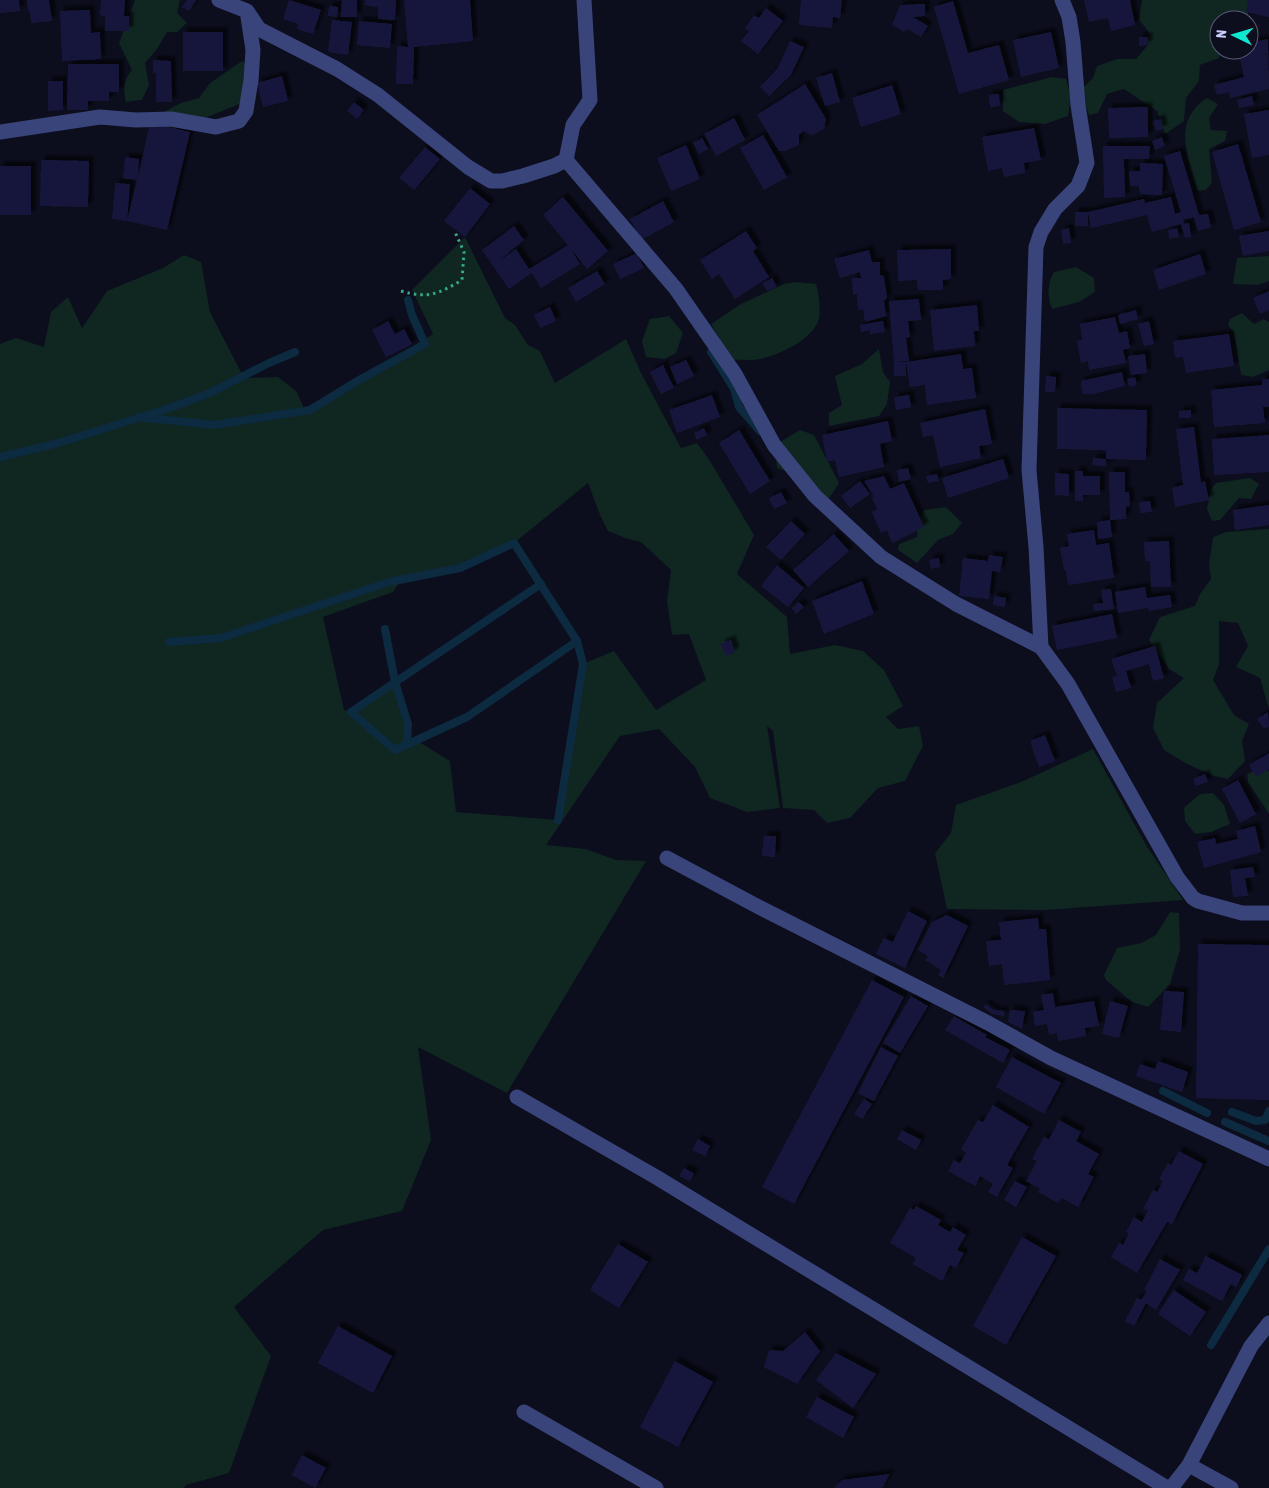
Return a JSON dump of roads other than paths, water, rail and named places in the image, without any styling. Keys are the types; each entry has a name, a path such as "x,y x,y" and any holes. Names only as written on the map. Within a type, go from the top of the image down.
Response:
{"street":[{"path":"219,0 246,11 259,29 336,69 378,95 468,167 490,181 502,181 523,176 566,160"},
{"path":"566,160 573,125 590,100 584,0"},
{"path":"1041,647 1036,547 1029,470 1036,247 1041,232 1055,209 1078,186 1087,163 1078,105 1072,34 1069,16 1062,0"},
{"path":"0,132 100,117 136,120 171,119 216,127 239,121 246,111 253,50 246,11"},
{"path":"566,160 676,289 735,374 774,445 815,496 881,557 956,604 1041,647 1068,684 1177,877 1193,898 1242,913 1269,913"},
{"path":"667,858 1051,1058 1269,1159"},
{"path":"516,1097 656,1177 1169,1488 1189,1465 1250,1346 1269,1323"},
{"path":"524,1412 656,1488"},
{"path":"1189,1465 1231,1488"}],"waterway":[{"path":"139,417 214,425 310,410 359,380 425,344 412,315 408,300"},
{"path":"0,457 55,444 170,408 210,393 295,352"},
{"path":"711,352 734,389 739,407 760,431"},
{"path":"169,642 221,638 389,582 460,568 514,543 577,641 583,664 558,820"},
{"path":"541,584 351,712 395,750 467,717 577,641"},
{"path":"385,629 395,682 408,724 407,744"},
{"path":"1163,1091 1207,1113"},
{"path":"1232,1112 1256,1121 1265,1120 1269,1111"},
{"path":"1225,1122 1269,1141"},
{"path":"1211,1345 1269,1249"}]}
